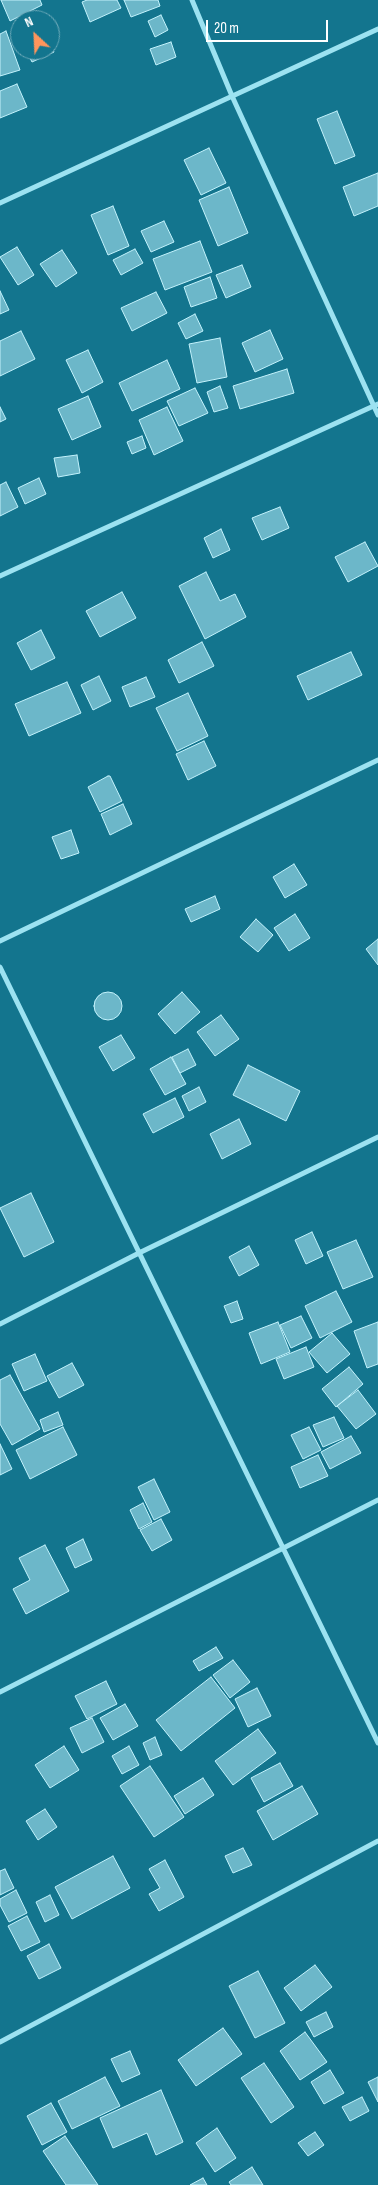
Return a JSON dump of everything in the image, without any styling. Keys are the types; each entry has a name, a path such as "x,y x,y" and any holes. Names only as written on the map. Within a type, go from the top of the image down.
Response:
{"street":[{"path":"192,0 232,96 376,405 378,414"},
{"path":"0,203 378,29"},
{"path":"0,576 376,405"},
{"path":"0,941 378,760"},
{"path":"0,967 378,1743"},
{"path":"0,1324 139,1253 378,1137"},
{"path":"0,1692 378,1500"},
{"path":"0,2042 378,1841"}],"building":[{"path":"1,0 40,0 42,5 32,10 10,10 10,21"},
{"path":"87,0 117,0 121,8 90,22 82,2"},
{"path":"124,0 158,0 160,6 131,17"},
{"path":"161,15 168,30 155,37 148,21"},
{"path":"6,31 10,42 10,60 16,60 20,70 0,76 0,34"},
{"path":"171,42 176,57 156,65 150,49"},
{"path":"17,84 27,107 0,118 0,91"},
{"path":"337,111 355,156 335,164 317,119"},
{"path":"209,148 226,183 201,195 184,160"},
{"path":"378,173 378,206 354,216 343,187"},
{"path":"229,187 248,233 218,246 199,200"},
{"path":"113,206 129,246 108,255 91,215"},
{"path":"164,221 174,242 151,252 141,231"},
{"path":"200,241 212,272 165,290 153,259"},
{"path":"17,247 34,275 18,285 0,257"},
{"path":"135,249 143,263 121,275 113,260"},
{"path":"62,250 77,273 56,287 40,264"},
{"path":"242,265 251,287 226,298 216,275"},
{"path":"210,277 217,298 191,307 184,287"},
{"path":"0,291 9,310 0,314"},
{"path":"156,292 167,313 132,331 121,308"},
{"path":"195,314 203,331 186,339 178,323"},
{"path":"270,330 283,359 255,372 242,343"},
{"path":"21,331 35,359 0,376 0,341"},
{"path":"220,338 227,377 197,383 189,344"},
{"path":"88,350 103,382 82,393 66,360"},
{"path":"167,360 180,389 132,411 119,383"},
{"path":"287,369 294,393 240,409 233,386"},
{"path":"220,386 228,408 214,412 207,392"},
{"path":"195,388 208,413 179,426 167,401"},
{"path":"88,396 101,427 72,440 58,409"},
{"path":"0,407 6,419 0,422"},
{"path":"167,407 183,441 154,455 139,420"},
{"path":"142,436 146,448 132,454 127,442"},
{"path":"77,455 80,473 58,477 54,458"},
{"path":"39,478 46,494 25,504 18,488"},
{"path":"6,482 18,507 0,516 0,485"},
{"path":"280,507 289,528 262,540 252,518"},
{"path":"221,529 230,550 213,558 204,538"},
{"path":"365,542 378,566 348,582 335,557"},
{"path":"206,572 220,601 235,594 246,617 205,639 179,586"},
{"path":"122,592 136,618 100,637 86,611"},
{"path":"41,630 55,658 31,670 17,643"},
{"path":"202,642 214,666 179,683 168,660"},
{"path":"351,652 362,675 308,700 297,676"},
{"path":"99,676 111,701 93,710 81,685"},
{"path":"146,677 155,697 130,707 122,687"},
{"path":"67,682 81,713 29,736 15,704"},
{"path":"188,693 208,736 177,751 156,708"},
{"path":"204,741 216,766 188,780 176,754"},
{"path":"110,776 122,801 100,812 88,787"},
{"path":"123,804 132,824 110,835 101,814"},
{"path":"71,830 79,853 61,859 52,837"},
{"path":"294,864 307,885 285,898 273,877"},
{"path":"215,896 220,909 191,922 185,909"},
{"path":"295,914 310,938 289,951 274,928"},
{"path":"256,919 273,935 258,952 240,937"},
{"path":"378,939 378,965 366,949"},
{"path":"108,992 118,996 122,1006 118,1016 108,1020 98,1016 94,1006 98,996"},
{"path":"182,992 200,1012 175,1034 158,1014"},
{"path":"221,1015 239,1039 215,1056 197,1032"},
{"path":"121,1035 135,1058 113,1071 99,1047"},
{"path":"188,1049 196,1065 180,1073 172,1057"},
{"path":"171,1057 186,1084 165,1095 150,1069"},
{"path":"248,1065 300,1091 286,1121 233,1095"},
{"path":"199,1087 206,1102 189,1111 182,1096"},
{"path":"175,1098 184,1117 153,1133 143,1114"},
{"path":"239,1119 251,1144 222,1159 210,1134"},
{"path":"31,1193 54,1242 24,1257 0,1208"},
{"path":"312,1232 323,1256 306,1264 295,1240"},
{"path":"356,1240 373,1277 343,1289 327,1252"},
{"path":"249,1246 259,1265 239,1276 229,1257"},
{"path":"336,1291 352,1322 320,1338 305,1306"},
{"path":"237,1301 243,1319 231,1323 224,1306"},
{"path":"301,1316 312,1338 291,1348 280,1325"},
{"path":"278,1322 290,1352 261,1364 249,1333"},
{"path":"378,1322 378,1364 367,1368 354,1331"},
{"path":"332,1333 350,1354 327,1373 309,1352"},
{"path":"306,1347 314,1367 284,1379 276,1359"},
{"path":"35,1354 47,1381 24,1391 12,1364"},
{"path":"72,1363 84,1385 59,1398 47,1376"},
{"path":"349,1367 363,1384 336,1407 322,1389"},
{"path":"10,1375 40,1429 12,1445 0,1424 0,1380"},
{"path":"358,1390 376,1414 356,1429 337,1406"},
{"path":"58,1412 63,1425 44,1432 40,1420"},
{"path":"334,1417 344,1438 323,1447 313,1425"},
{"path":"63,1427 77,1455 30,1479 16,1450"},
{"path":"309,1427 321,1450 303,1459 291,1435"},
{"path":"351,1436 361,1453 330,1469 321,1452"},
{"path":"0,1444 12,1469 0,1475"},
{"path":"318,1455 328,1476 300,1488 291,1467"},
{"path":"154,1479 170,1512 154,1520 138,1487"},
{"path":"143,1503 152,1522 139,1529 130,1510"},
{"path":"161,1519 172,1540 152,1551 140,1530"},
{"path":"83,1539 92,1560 75,1568 66,1548"},
{"path":"45,1545 69,1591 26,1614 13,1589 30,1580 19,1558"},
{"path":"216,1647 223,1658 199,1671 193,1661"},
{"path":"233,1660 250,1682 230,1698 213,1675"},
{"path":"211,1677 235,1708 181,1751 156,1720"},
{"path":"106,1681 117,1704 87,1719 75,1696"},
{"path":"257,1688 271,1716 248,1727 235,1699"},
{"path":"125,1704 138,1726 113,1740 100,1718"},
{"path":"92,1718 104,1742 82,1753 70,1728"},
{"path":"258,1729 276,1753 233,1785 215,1761"},
{"path":"155,1737 162,1755 150,1760 143,1743"},
{"path":"64,1746 79,1770 50,1788 35,1765"},
{"path":"129,1746 139,1765 122,1774 112,1756"},
{"path":"280,1763 293,1786 264,1802 251,1778"},
{"path":"150,1766 184,1817 154,1837 120,1786"},
{"path":"203,1778 214,1795 185,1814 174,1796"},
{"path":"302,1786 318,1814 273,1840 257,1811"},
{"path":"45,1809 57,1827 38,1840 26,1821"},
{"path":"243,1848 252,1865 233,1873 225,1856"},
{"path":"113,1856 130,1888 72,1919 55,1887"},
{"path":"165,1860 184,1897 159,1911 149,1894 160,1888 149,1869"},
{"path":"5,1869 14,1888 0,1895 0,1871"},
{"path":"16,1890 27,1913 9,1922 0,1905 0,1899"},
{"path":"50,1895 59,1915 45,1922 36,1902"},
{"path":"27,1916 40,1942 21,1951 8,1926"},
{"path":"49,1944 61,1968 39,1979 27,1956"},
{"path":"315,1965 332,1987 301,2011 284,1988"},
{"path":"258,1971 285,2023 255,2038 229,1986"},
{"path":"326,2012 333,2027 314,2037 306,2022"},
{"path":"223,2028 242,2054 196,2086 178,2060"},
{"path":"305,2032 327,2062 300,2080 280,2051"},
{"path":"130,2051 140,2074 122,2082 111,2059"},
{"path":"264,2063 294,2107 271,2123 241,2078"},
{"path":"330,2070 344,2093 324,2104 311,2082"},
{"path":"105,2077 120,2106 72,2129 58,2101"},
{"path":"378,2077 378,2102 368,2082"},
{"path":"161,2090 183,2142 156,2155 147,2133 113,2148 100,2118"},
{"path":"362,2097 369,2111 350,2121 342,2107"},
{"path":"51,2103 67,2132 42,2145 27,2116"},
{"path":"217,2128 236,2158 215,2172 196,2143"},
{"path":"315,2132 324,2145 308,2156 298,2143"},
{"path":"65,2136 98,2185 66,2185 43,2151"},
{"path":"252,2167 263,2185 231,2185 229,2182"},
{"path":"203,2178 207,2185 190,2185"}]}
